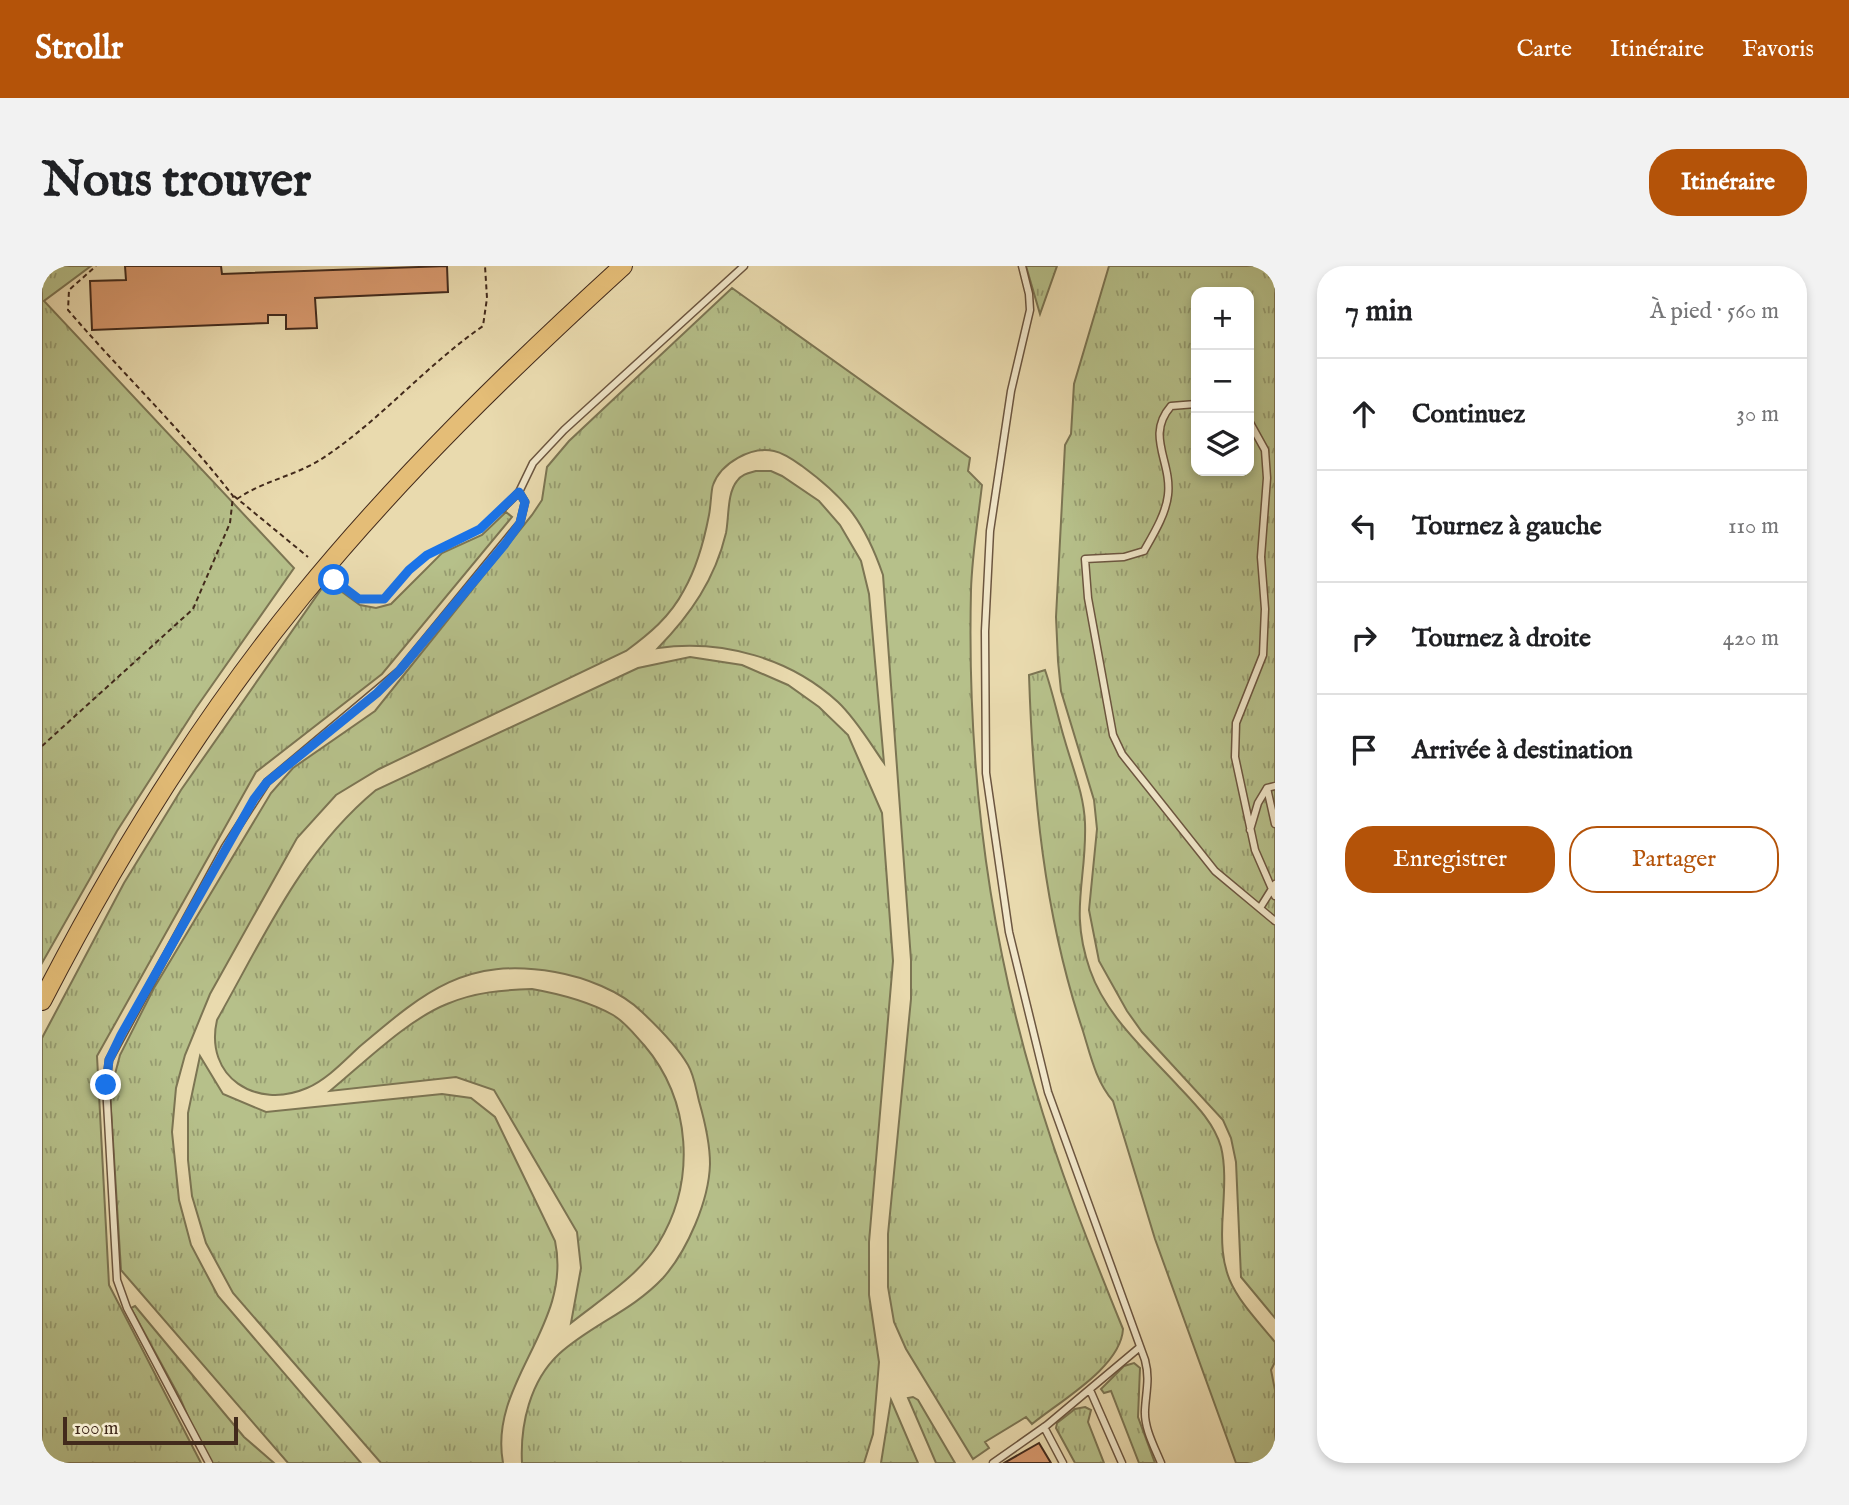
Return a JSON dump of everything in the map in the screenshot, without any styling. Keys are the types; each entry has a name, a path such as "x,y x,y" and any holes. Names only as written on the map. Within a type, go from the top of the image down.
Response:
{"main road":[{"path":"42,1001 110,874 162,788 227,694 302,596 456,425 623,266"}],"lane":[{"path":"502,509 519,492 533,463 564,430 744,266"},
{"path":"1021,266 1029,294 1030,310 1011,391 990,531 985,631 986,773 1009,932 1048,1092 1150,1378 1145,1411 1148,1431 1161,1463"},
{"path":"1191,404 1171,406 1160,418 1159,440 1166,464 1168,496 1144,551 1124,558 1085,559 1088,598 1113,735 1122,754 1215,871 1275,921"},
{"path":"1254,430 1265,450 1267,478 1262,531 1265,609 1263,655 1236,723 1235,757 1250,831 1275,896"},
{"path":"209,1463 127,1308 117,1280 106,1085 109,1060 254,799 267,782 377,693 399,671 520,523 525,502 519,492"},
{"path":"1250,831 1258,803 1271,787"},
{"path":"1271,787 1275,824"},
{"path":"1259,908 1273,886"},
{"path":"993,1463 1044,1427 1140,1347"},
{"path":"1090,1390 1122,1463"},
{"path":"1044,1427 1063,1463"}],"path":[{"path":"96,266 69,290 68,310 116,366 197,449 233,496 308,557"},
{"path":"237,499 256,486 318,461 407,390 452,348 483,326 487,298 485,266"},
{"path":"42,746 193,609 230,523 233,496"},
{"path":"334,580 359,599 384,599 409,570 427,555 480,529 502,509"}],"green space":[{"path":"42,266 91,266 44,301 294,568 196,708 117,831 42,963"},
{"path":"1026,266 1057,266 1040,314"},
{"path":"1109,266 1275,266 1275,1318 1241,1277 1236,1162 1231,1138 1223,1120 1142,1032 1099,961 1089,910 1097,829 1094,800 1061,691 1058,661 1056,617 1065,445 1071,434 1074,384"},
{"path":"732,288 970,458 968,471 982,485 972,577 971,652 977,777 992,902 1034,1084 1075,1207 1123,1329 1120,1343 1101,1370 1073,1394 1032,1424 1026,1417 985,1442 989,1448 973,1459 906,1349 894,1322 888,1287 888,1234 911,999 911,960 883,575 861,526 843,501 818,478 785,455 774,451 756,451 730,463 717,477 712,487 705,534 693,572 672,609 658,624 626,651 379,769 336,795 297,838 210,994 185,1055 176,1088 172,1132 179,1200 191,1245 218,1296 361,1463 288,1463 121,1270 110,1093 120,1055 154,988 271,793 293,768 375,711 532,515 542,500 547,467 569,441"},
{"path":"756,471 771,471 782,476 819,501 840,525 861,561 869,594 884,763 845,709 799,674 754,655 730,650 706,646 658,648 691,609 708,581 726,533 734,486 741,477"},
{"path":"506,512 512,517 382,674 256,772 97,1056 109,1285 201,1463 42,1463 42,1038 124,883 181,790 327,581 360,605 376,608 391,604 442,553 482,535"},
{"path":"690,657 742,665 788,685 819,707 848,735 882,813 893,961 869,1242 869,1295 879,1362 873,1434 864,1463 522,1463 523,1434 529,1404 549,1365 585,1334 638,1300 663,1278 688,1240 706,1194 710,1164 707,1132 690,1069 661,1030 624,998 590,981 566,974 523,968 495,969 447,983 425,996 381,1028 328,1076 307,1088 288,1094 270,1095 253,1091 238,1084 226,1072 218,1058 215,1040 217,1020 268,927 326,840 376,790 638,668"},
{"path":"1045,670 1083,802 1085,843 1080,912 1084,949 1090,970 1116,1018 1198,1108 1218,1138 1224,1171 1222,1234 1226,1269 1238,1296 1275,1342 1275,1362 1271,1370 1275,1390 1275,1463 1236,1463 1155,1239 1113,1101 1094,1066 1069,985 1058,941 1043,854 1034,765 1029,675"},
{"path":"532,989 594,1006 613,1015 630,1029 660,1067 671,1090 683,1142 679,1194 671,1220 658,1244 629,1277 571,1323 581,1268 577,1232 494,1090 456,1077 330,1091 386,1043 432,1011 479,994"},
{"path":"200,1056 223,1094 266,1112 442,1094 471,1098 495,1117 555,1241 557,1272 543,1327 507,1406 502,1434 503,1463 381,1463 233,1293 206,1243 192,1196 188,1160 188,1113"},
{"path":"135,1306 244,1437 274,1463 208,1463 180,1398 131,1308"},
{"path":"1134,1363 1140,1368 1138,1417 1155,1463 1139,1463 1111,1391 1104,1393 1101,1389 1124,1366"},
{"path":"908,1398 918,1400 955,1463 936,1463"},
{"path":"891,1400 918,1463 881,1463"},
{"path":"1085,1407 1091,1410 1088,1422 1104,1463 1075,1463 1056,1428 1057,1423 1075,1409"}],"building":[{"path":"125,266 221,266 222,274 447,266 448,292 315,298 317,328 286,329 286,315 268,315 268,323 92,330 90,281 126,280"},
{"path":"1039,1443 1051,1463 1004,1463"}],"route":[{"path":"106,1085 109,1060 121,1035 254,799 267,782 316,739 377,693 399,671 505,544 520,523 525,512 525,502 519,492 480,529 427,555 409,570 396,589 384,599 359,599 334,580"}]}
